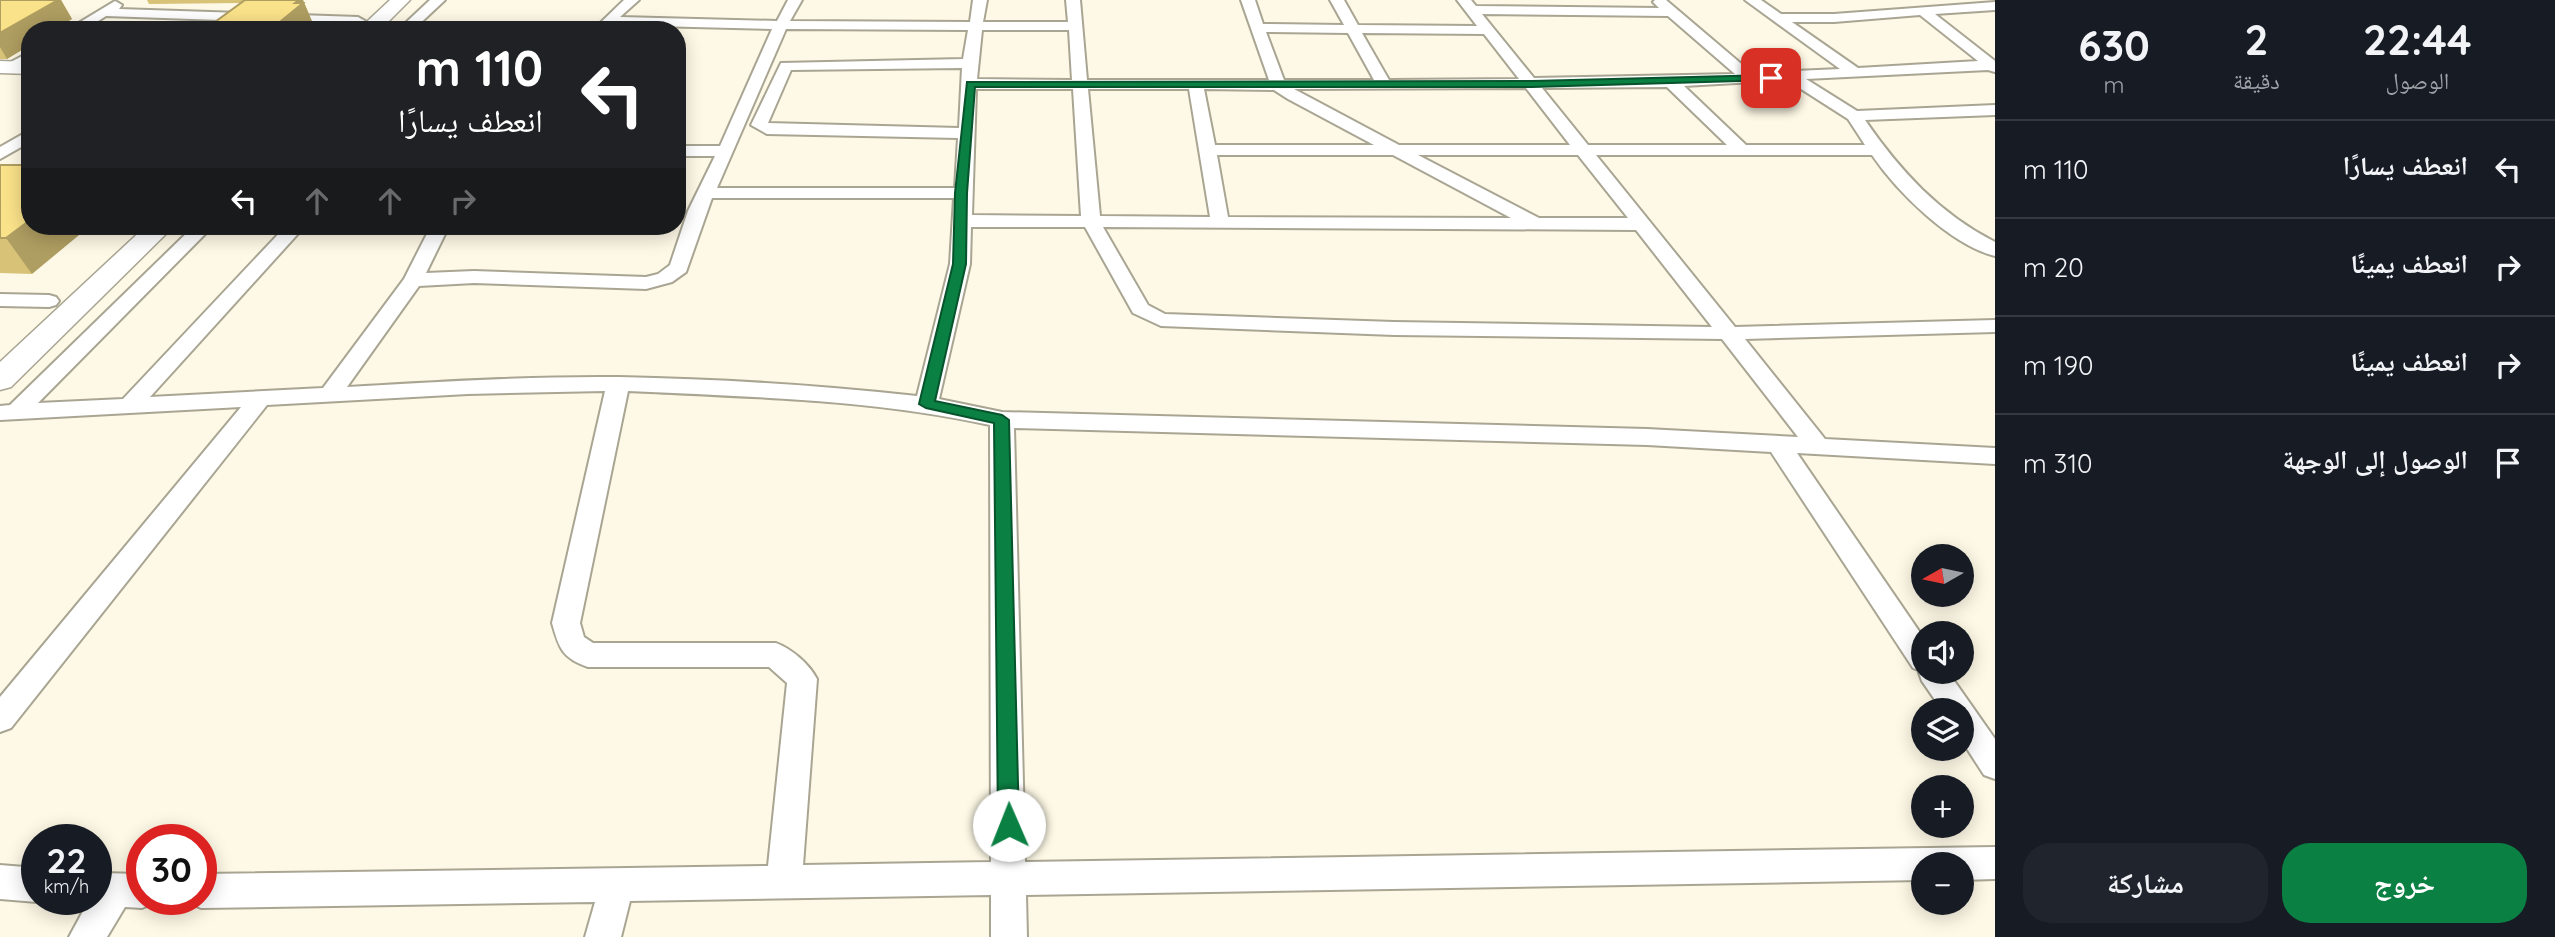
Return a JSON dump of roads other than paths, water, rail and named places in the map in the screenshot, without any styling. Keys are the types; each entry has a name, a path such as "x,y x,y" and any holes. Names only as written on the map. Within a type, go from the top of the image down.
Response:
{"main road":[{"path":"364,21 382,0"},
{"path":"368,21 401,0"},
{"path":"0,346 124,235"},
{"path":"0,380 152,235"}],"street":[{"path":"88,21 123,0"},
{"path":"415,21 438,0"},
{"path":"609,21 632,0"},
{"path":"687,211 705,193 781,25 795,0"},
{"path":"926,404 960,264 961,193 970,63 980,0"},
{"path":"1073,0 1091,222 1140,309 1161,320 1730,335 1893,332 1995,326"},
{"path":"1248,0 1278,85 1293,96 1537,224"},
{"path":"1337,0 1384,85"},
{"path":"1657,0 1750,79"},
{"path":"1752,0 1857,74"},
{"path":"1468,5 1672,12"},
{"path":"1468,5 1818,446"},
{"path":"248,21 269,6"},
{"path":"1778,18 1833,18 1995,6"},
{"path":"1923,11 1994,66"},
{"path":"103,12 288,21"},
{"path":"686,26 1075,26"},
{"path":"1258,28 1488,30"},
{"path":"966,133 766,129 759,125 786,66 970,63"},
{"path":"970,84 1384,85 1671,82 1994,66"},
{"path":"1792,77 1854,116 1886,163 1933,211 1957,230 1995,250"},
{"path":"1671,82 1742,150"},
{"path":"1196,85 1220,223"},
{"path":"1854,116 1995,110"},
{"path":"0,154 21,141"},
{"path":"1207,150 1585,152 1877,149"},
{"path":"686,151 726,151"},
{"path":"705,193 961,193"},
{"path":"962,221 1643,224"},
{"path":"7,413 195,235"},
{"path":"128,407 288,235"},
{"path":"331,393 413,280 436,235"},
{"path":"413,280 474,277 646,283 665,278 679,268 684,235"},
{"path":"0,300 49,301"},
{"path":"618,384 566,623 572,644 588,655 776,655 790,665 802,679 784,882"},
{"path":"7,413 258,401 331,393 618,384 826,393 926,404 1002,420 1647,437 1995,456"},
{"path":"0,719 258,401"},
{"path":"1002,420 1009,937"},
{"path":"1778,444 1911,642"},
{"path":"1974,734 1995,765"},
{"path":"217,891 1995,863"},
{"path":"0,882 21,884"},
{"path":"603,937 617,884"},
{"path":"87,937 118,890"}]}
